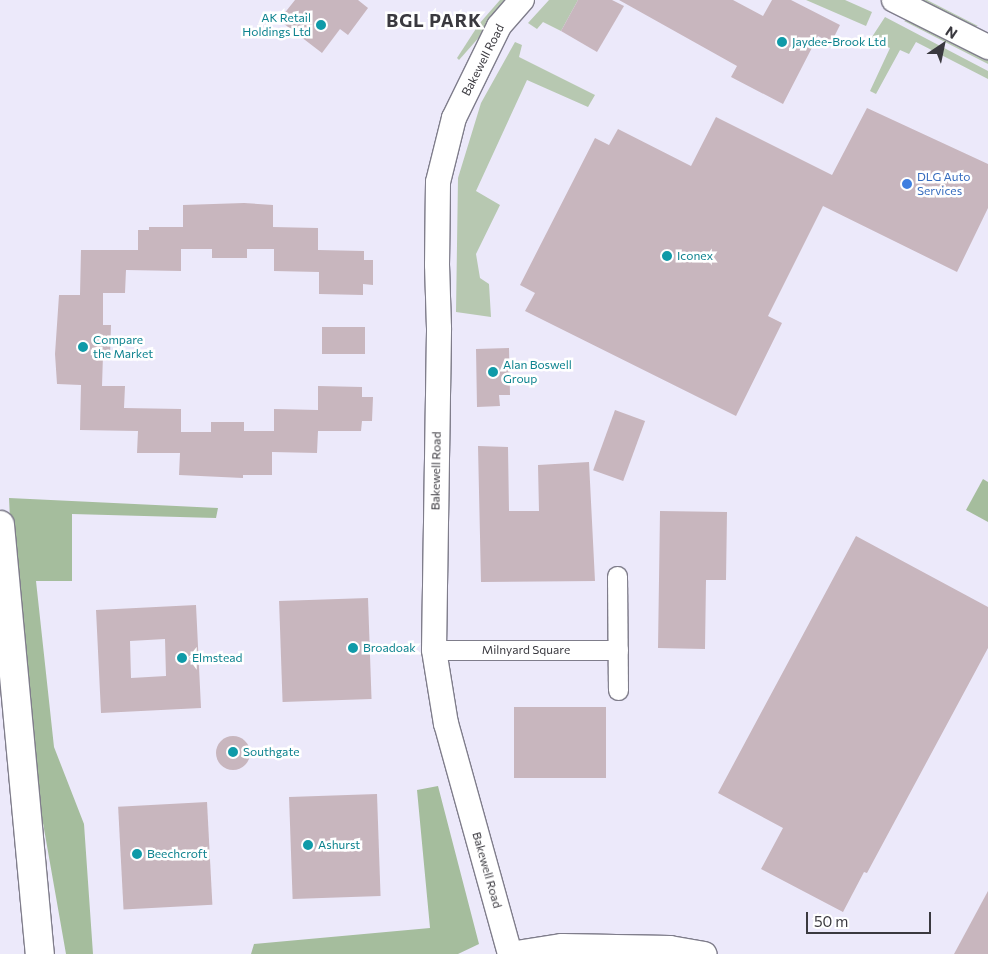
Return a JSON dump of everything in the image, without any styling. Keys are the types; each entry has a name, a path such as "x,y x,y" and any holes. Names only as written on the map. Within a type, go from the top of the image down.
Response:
{"highway":[{"path":"0,525 40,954"}],"street":[{"name":"Bakewell Road","path":"510,954 446,724 434,650 439,175 454,118 499,26 522,0"},
{"path":"894,0 988,47"},
{"path":"617,576 618,690"},
{"name":"Milnyard Square","path":"434,650 618,650"},
{"path":"510,954 562,946 670,948 704,954"}],"green space":[{"path":"500,0 512,0 459,60 457,58 479,24"},
{"path":"549,0 578,0 561,31 543,22 537,29 528,23"},
{"path":"806,0 845,0 872,12 866,26"},
{"path":"916,0 927,0 978,26 969,27"},
{"path":"885,17 988,71 988,79 916,42 909,54 900,50 876,94 870,91 890,48 870,40"},
{"path":"912,18 988,56 988,64 904,21"},
{"path":"515,42 522,45 519,57 595,95 588,107 527,80 476,191 500,205 476,254 480,278 489,284 491,317 456,312 458,178 481,103"},
{"path":"983,479 988,482 988,522 966,510"},
{"path":"9,498 218,508 216,518 72,514 72,581 36,581 54,747 84,824 93,954 66,954 37,789 12,563"},
{"path":"438,786 479,944 458,954 251,954 254,944 430,928 417,790"}],"building":[{"name":"AK Retail Holdings Ltd","path":"295,0 358,0 368,8 348,35 340,29 322,53 279,20"},
{"path":"578,0 612,0 624,6 597,52 561,31"},
{"path":"619,0 733,0 763,16 772,0 791,0 840,25 831,43 818,36 783,104 731,77 737,66"},
{"name":"Iconex","path":"867,108 988,164 988,208 957,272 823,206 768,316 782,323 736,416 525,311 535,293 520,285 595,138 609,145 618,129 691,166 716,117 832,175"},
{"name":"Compare the Market","path":"244,203 273,205 273,227 318,228 318,250 364,251 364,260 373,260 373,285 363,284 363,295 319,294 319,272 274,271 274,249 247,249 247,258 212,258 212,249 181,249 181,271 126,270 125,293 103,293 103,325 111,325 110,356 103,355 102,386 125,386 124,408 181,409 181,432 211,432 211,422 244,422 244,431 274,431 274,409 318,410 318,386 362,387 362,397 373,397 372,421 362,421 361,431 318,431 317,453 272,452 272,475 243,475 243,478 179,475 180,453 137,453 138,431 80,430 81,385 57,384 55,354 59,295 80,295 81,250 138,250 138,230 149,230 149,227 183,227 183,205"},
{"path":"322,327 365,327 365,354 322,354"},
{"name":"Alan Boswell Group","path":"509,348 510,395 499,395 500,406 477,407 476,349"},
{"path":"615,410 645,421 623,481 593,470"},
{"path":"478,446 508,447 509,511 539,511 538,465 589,462 595,581 481,582"},
{"path":"660,511 727,512 726,580 706,580 705,649 658,648"},
{"path":"856,536 988,607 988,648 867,873 864,872 843,912 761,869 783,828 718,793"},
{"name":"Broadoak","path":"368,598 372,699 283,702 279,601"},
{"name":"Elmstead","path":"196,605 201,708 101,713 96,610","holes":["165,639 166,676 131,678 130,641"]},
{"path":"514,707 606,707 606,778 514,778"},
{"name":"Southgate","path":"233,736 245,741 250,753 245,765 233,770 221,765 216,753 221,741"},
{"name":"Ashurst","path":"377,794 381,896 293,899 289,797"},
{"name":"Beechcroft","path":"207,802 212,905 124,910 118,807"},
{"path":"988,891 988,954 954,954"}],"place":[{"name":"AK Retail Holdings Ltd","path":"321,25"},
{"name":"Jaydee-Brook Ltd","path":"782,42"},
{"name":"DLG Auto Services","path":"907,184"},
{"name":"Iconex","path":"667,256"},
{"name":"Compare the Market","path":"83,347"},
{"name":"Alan Boswell Group","path":"493,372"},
{"name":"Broadoak","path":"353,648"},
{"name":"Elmstead","path":"182,658"},
{"name":"Southgate","path":"233,752"},
{"name":"Ashurst","path":"308,845"},
{"name":"Beechcroft","path":"137,854"}],"district":[{"name":"BGL PARK","path":"434,20"}]}
